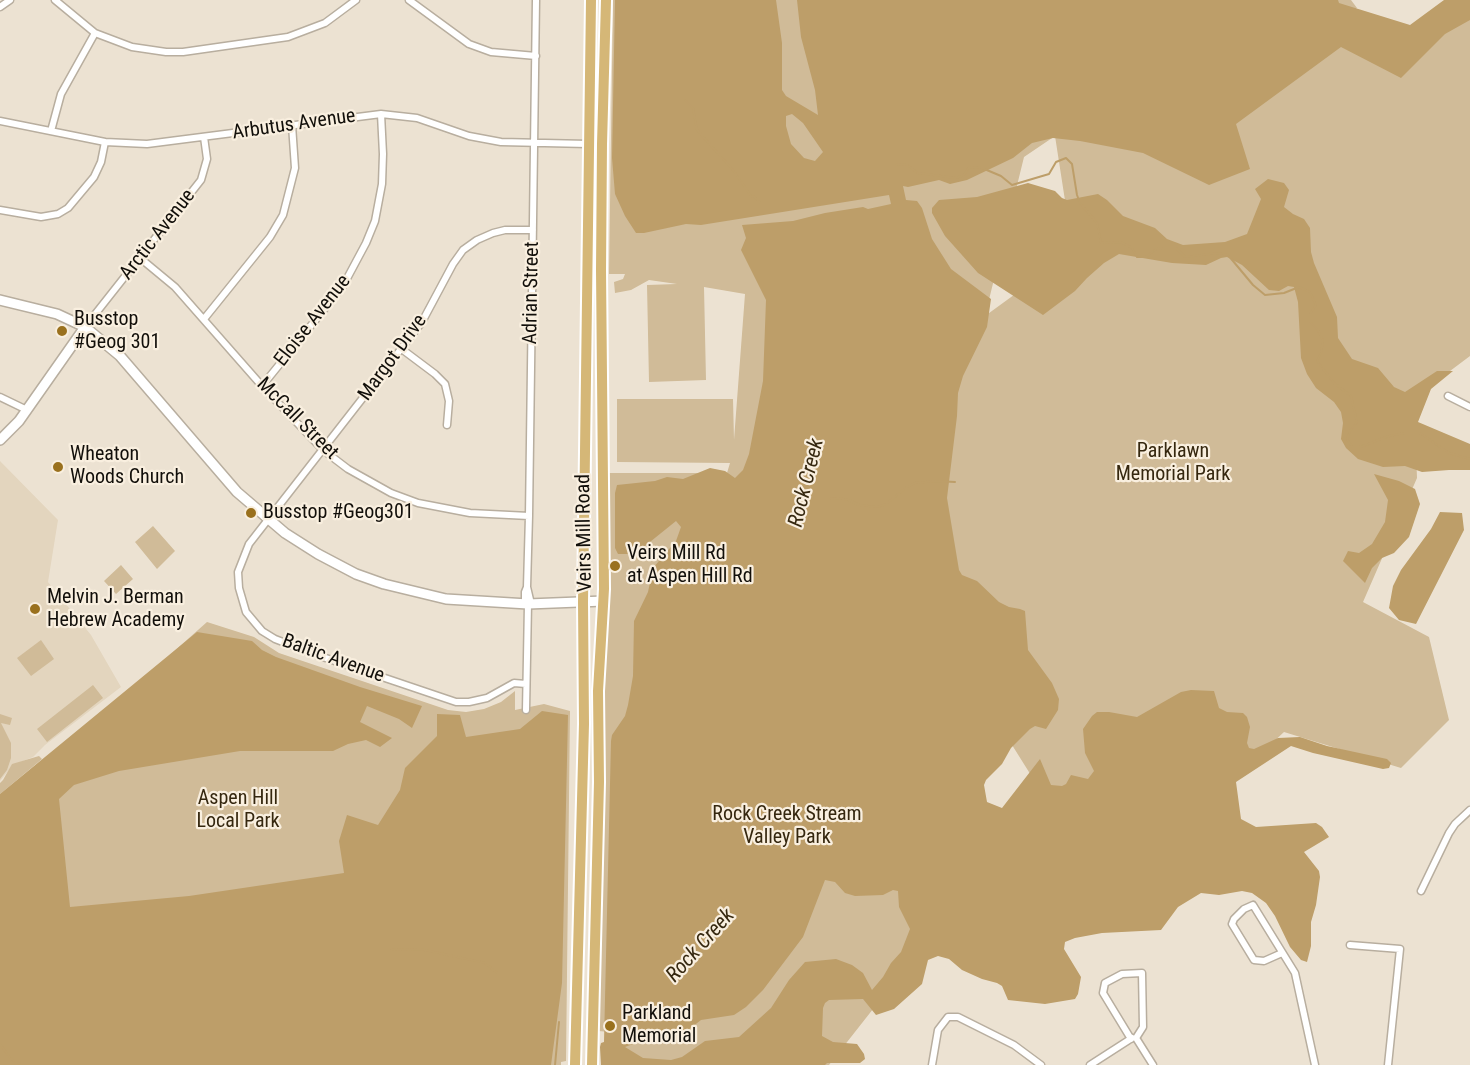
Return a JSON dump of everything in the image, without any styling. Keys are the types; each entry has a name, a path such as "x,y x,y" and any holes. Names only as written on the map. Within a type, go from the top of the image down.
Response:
{"main road":[{"name":"Veirs Mill Road","path":"575,1063 584,724 583,602 591,0"},
{"name":"Veirs Mill Road","path":"592,1065 599,782 598,691 604,602 601,270 606,0"},
{"path":"589,104 603,105"}],"street":[{"path":"0,7 10,0"},
{"path":"55,0 94,33 132,47 166,52 183,52 288,37 325,23 356,0"},
{"path":"409,0 469,44 490,52 536,56"},
{"name":"Adrian Street","path":"526,710 528,604 525,592 529,516 536,0"},
{"path":"51,131 61,94 94,33"},
{"name":"Arbutus Avenue","path":"0,121 105,142 147,144 381,114 417,118 469,136 501,142 588,144"},
{"name":"Eloise Avenue","path":"262,386 343,286 366,243 375,221 381,184 383,154 381,114"},
{"path":"204,319 270,237 283,215 295,168 292,125"},
{"name":"Arctic Avenue","path":"0,440 19,421 85,327 201,180 207,159 204,137"},
{"path":"0,210 41,217 58,214 68,208 94,177 101,162 105,142"},
{"name":"Margot Drive","path":"268,519 403,350 422,322 453,264 464,250 477,240 493,233 505,230 533,230"},
{"name":"McCall Street","path":"140,258 167,279 262,386 323,450 367,481 418,503 470,513 529,516"},
{"path":"0,300 57,314 85,327 120,356 237,492 285,533 356,574 384,584 446,599 528,604 604,602"},
{"path":"403,350 445,384 449,401 447,425"},
{"path":"1448,396 1470,407"},
{"path":"0,397 27,410"},
{"name":"Baltic Avenue","path":"268,519 249,544 238,572 238,588 246,612 262,631 275,639 314,654 456,702 488,698 514,683 526,684"},
{"path":"1421,891 1449,833 1460,818 1470,810"},
{"path":"1282,953 1264,961 1254,960 1232,924 1234,919 1244,909 1253,905 1282,953 1294,973 1315,1065"},
{"path":"1350,945 1400,949 1388,1065"},
{"path":"1090,1065 1133,1038 1143,1026 1142,973 1122,974 1106,983 1103,993 1133,1038 1153,1065"},
{"path":"932,1065 938,1029 948,1017 958,1017 1014,1044 1041,1065"}],"shaded area":[{"name":"Rock Creek Stream Valley Park","path":"615,0 776,0 782,43 782,90 786,96 818,115 815,90 801,37 797,0 1338,0 1339,3 1410,25 1444,0 1470,0 1470,20 1445,34 1401,78 1341,47 1236,124 1250,169 1209,185 1143,153 1053,138 1032,143 1013,158 967,180 950,184 939,180 908,187 903,186 906,200 917,201 922,208 932,239 951,269 991,299 987,327 963,376 958,393 947,498 959,570 962,575 977,581 999,602 1025,611 1028,650 1052,683 1059,699 1058,710 1046,729 1035,726 1030,729 1011,748 1002,764 986,780 984,785 987,802 1002,808 1040,759 1051,785 1066,784 1071,775 1088,779 1094,771 1085,753 1083,729 1092,716 1097,712 1109,712 1137,717 1181,692 1191,690 1214,691 1219,708 1227,712 1243,713 1247,717 1250,727 1247,743 1249,748 1254,749 1278,738 1300,737 1327,746 1387,759 1391,763 1389,768 1383,769 1291,746 1236,782 1241,819 1256,827 1316,823 1329,837 1304,852 1319,871 1320,877 1311,922 1311,946 1307,962 1301,960 1290,947 1266,903 1252,893 1242,891 1219,895 1201,893 1178,907 1161,930 1102,933 1065,942 1064,949 1081,977 1075,999 1045,1004 1008,1000 1002,986 962,970 949,959 938,956 928,960 922,984 894,1009 876,1015 863,999 829,1000 823,1008 822,1036 833,1042 857,1044 865,1059 860,1063 601,1065 600,1047 604,1042 611,741 612,735 625,716 628,705 633,676 634,621 648,592 653,568 676,541 681,527 676,521 635,554 618,554 615,548 617,485 655,481 667,477 683,479 710,468 725,471 735,478 743,470 749,454 763,381 766,300 741,250 746,238 742,225 793,221 825,213 863,207 868,209 891,204 889,195 636,233 615,194 612,158","holes":["792,114 803,123 823,152 815,161 804,158 791,144 786,116","825,880 835,882 845,893 855,896 883,895 893,890 898,891 899,907 910,929 901,952 872,990 863,973 852,965 836,959 805,962 789,980 771,1008 739,1037 705,1041 682,1057 671,1060 643,1058 625,1047 662,1033 667,1036 683,1034 701,1020 734,1015 746,1007 763,990 803,937"]},
{"path":"1268,179 1284,183 1289,190 1284,207 1304,219 1310,228 1311,252 1337,317 1338,338 1352,359 1378,368 1394,387 1405,392 1437,371 1453,371 1431,389 1418,422 1470,444 1470,470 1422,472 1405,466 1383,467 1358,459 1346,448 1341,439 1343,423 1341,412 1334,402 1316,388 1301,358 1298,302 1294,287 1288,286 1279,291 1269,290 1242,265 1227,257 1206,265 1172,263 1119,254 1104,263 1075,291 1043,315 978,273 945,236 932,213 932,208 939,200 977,197 1028,183 1055,191 1067,200 1098,194 1123,216 1155,228 1167,239 1183,245 1225,242 1247,234 1261,199 1255,189"},
{"name":"Melvin J. Berman Hebrew Academy","path":"0,461 58,520 48,582 91,635 121,687 45,745 33,757 13,765 0,781"},
{"path":"1374,474 1399,481 1415,489 1420,504 1409,537 1394,553 1382,558 1372,568 1365,583 1343,561 1348,551 1359,553 1372,544 1385,522 1388,500"},
{"path":"1440,512 1462,513 1464,530 1416,624 1399,620 1389,608 1393,586 1401,570 1431,529"},
{"name":"Aspen Hill Local Park","path":"197,632 252,641 262,650 276,657 422,706 412,728 399,719 367,706 360,722 392,738 380,747 366,740 348,744 333,751 240,751 119,771 74,785 59,799 70,907 189,896 344,873 339,841 347,815 378,825 400,790 405,768 437,736 437,714 460,715 466,737 520,729 542,711 568,715 562,983 551,1065 0,1065 0,794"}],"green space":[{"name":"Parklawn Memorial Park","path":"613,0 1351,0 1357,8 1339,22 1405,45 1470,2 1470,356 1414,398 1417,478 1363,602 1429,637 1449,720 1401,768 1284,732 1238,775 1044,796 1007,737 961,602 980,922 899,976 829,1065 610,1065 611,1032 598,1031 606,473 727,473 730,463 617,462 617,399 733,399 734,440 745,294 704,287 706,380 649,382 647,285 677,284 649,280 631,290 615,293 614,282 623,279 625,274 609,274","holes":["1055,136 1073,252 985,316 1024,157"]},
{"path":"153,526 175,551 157,569 135,542"},
{"path":"121,565 133,579 116,594 104,581"},
{"name":"Aspen Hill Local Park","path":"207,622 254,637 279,653 448,710 466,712 484,709 501,702 515,691 515,710 544,704 570,711 566,1061 561,1062 561,1065 0,1065 0,806"},
{"path":"41,640 54,659 31,676 17,658"},
{"path":"93,685 103,698 47,742 37,729"},
{"path":"0,714 12,718 10,725 1,723 11,743 11,758 7,770 0,779"},
{"path":"39,756 42,759 0,794 0,783 12,764"}],"waterway":[{"path":"685,100 693,108 697,130 733,170 751,196 760,203"},
{"path":"896,164 907,165 918,173 956,178 964,175 969,167 982,168 1001,176 1012,185 1049,174 1056,162 1066,158 1072,164 1080,203 1097,223 1101,243 1121,242 1132,248 1137,257 1146,257 1156,249 1163,248 1176,248 1185,257 1218,253 1228,255 1253,285 1265,295 1284,293 1299,287 1310,292 1316,305 1310,314 1310,322 1318,330 1323,341 1317,361 1334,383 1351,396 1357,422 1347,439 1352,447 1360,447 1389,436 1420,433 1449,453 1470,459"},
{"path":"830,499 849,500 859,505 877,507 886,504 915,483 955,482"},
{"path":"391,950 420,949 485,963 497,973"},
{"path":"555,1065 559,1022"},
{"path":"0,1044 11,1059 22,1065"}],"place":[{"name":"Busstop #Geog 301","path":"62,331"},
{"name":"Wheaton Woods Church","path":"58,467"},
{"name":"Busstop #Geog301","path":"251,513"},
{"name":"Veirs Mill Rd at Aspen Hill Rd","path":"615,566"},
{"name":"Melvin J. Berman Hebrew Academy","path":"35,609"},
{"name":"Parkland Memorial","path":"610,1026"}],"water label":[{"name":"Rock Creek","path":"807,483"},
{"name":"Rock Creek","path":"701,946"}]}
